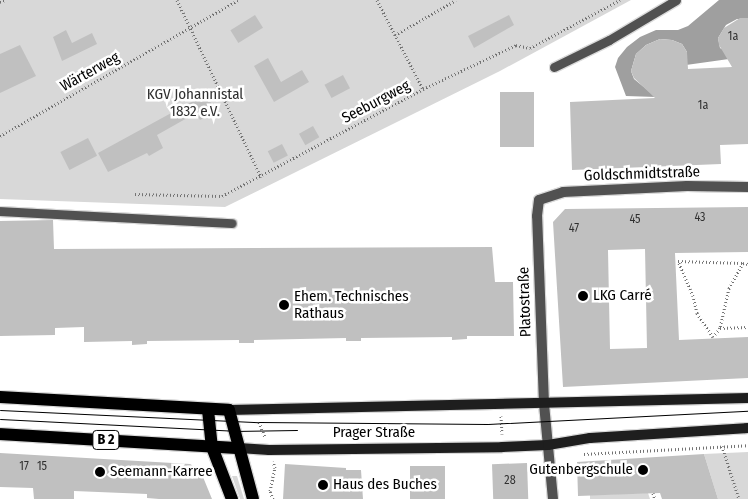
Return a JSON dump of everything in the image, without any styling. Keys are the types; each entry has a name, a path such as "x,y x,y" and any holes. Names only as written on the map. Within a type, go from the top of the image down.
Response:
{"main road":[{"name":"Prager Straße","path":"0,397 208,410 748,398"},
{"path":"208,410 212,447 232,499"},
{"path":"229,410 253,499"},
{"name":"Prager Straße","path":"0,434 269,450 446,450 548,445 590,438 748,428"}],"street":[{"name":"Goldschmidtstraße","path":"539,200 563,192 687,186 748,187"},
{"name":"Platostraße","path":"539,200 537,216 544,404 553,499"}],"lane":[{"path":"554,67 609,40 676,0"},
{"path":"0,211 232,224"}],"path":[{"path":"0,2 5,0"},
{"path":"177,0 261,177"},
{"name":"Wärterweg","path":"0,136 238,0"},
{"path":"377,0 423,89"},
{"path":"395,35 456,0"},
{"name":"Seeburgweg","path":"135,194 222,196 261,177 423,89 516,46 530,48 620,0"},
{"path":"742,264 729,288 720,328 713,337 697,312 693,296 678,261 748,264"},
{"path":"720,328 748,327"},
{"path":"256,415 265,438 273,437"},
{"path":"494,416 502,416 502,437 494,437"},
{"path":"581,454 748,444"},
{"path":"722,446 739,499"},
{"path":"272,499 270,491 275,468 273,461"},
{"path":"653,493 655,499"}],"green space":[{"name":"KGV Johannistal 1832 e.V.","path":"0,0 631,0 500,71 225,207 0,199"},
{"path":"748,452 748,499 718,499 704,454"},
{"path":"232,476 237,476 244,499 240,499"},
{"path":"648,493 650,499 590,499 590,495"}],"shaded area":[{"path":"719,0 748,0 748,19 737,19 726,25 718,38 720,48 736,58 686,65 687,52 682,44 672,40 660,39 646,45 636,54 631,71 634,79 656,97 626,96 615,67 618,58 627,47 640,37 656,30 678,30 688,26"}],"building":[{"path":"255,15 263,28 238,43 230,30"},
{"path":"509,15 514,25 474,48 468,36"},
{"path":"740,18 748,18 748,144 720,145 721,164 572,170 570,102 655,98 634,78 631,71 636,54 646,45 660,39 672,40 682,44 687,52 688,69 732,67 719,45 718,38 724,28"},
{"path":"66,30 72,43 92,33 97,44 62,61 53,37"},
{"path":"20,45 36,76 0,93 0,54"},
{"path":"268,58 281,82 302,70 309,82 274,102 254,66"},
{"path":"343,75 350,88 332,98 324,85"},
{"path":"500,92 534,92 534,147 500,147"},
{"path":"206,94 216,112 200,120 196,113 157,135 163,148 149,156 147,153 108,172 98,153"},
{"path":"313,126 319,137 305,145 299,134"},
{"path":"88,138 97,156 69,170 60,152"},
{"path":"282,144 288,156 274,163 268,151"},
{"name":"LKG Carré","path":"748,207 748,252 675,253 679,340 748,337 748,378 563,387 553,222 565,209","holes":["645,249 647,348 610,349 608,250"]},
{"name":"Ehem. Technisches Rathaus","path":"53,220 54,249 492,247 495,282 513,282 514,336 467,336 467,339 452,340 452,337 361,338 361,341 346,341 346,338 254,340 254,343 239,343 239,340 147,341 147,344 132,345 132,341 84,342 84,327 55,328 55,335 0,336 0,221"},
{"name":"Seemann-Karree","path":"0,453 190,464 197,468 203,477 212,499 159,499 147,498 147,494 74,491 74,499 34,499 33,488 0,487"},
{"name":"Gutenbergschule","path":"704,454 718,499 662,499 660,493 578,496 577,462"},
{"path":"527,463 528,499 493,499 492,464"},
{"name":"Haus des Buches","path":"285,464 361,470 363,499 283,499"},
{"name":"Haus des Buches","path":"410,466 445,466 445,499 410,499"}],"tram line":[{"path":"0,410 259,422 488,424 748,411"},
{"path":"0,419 234,431 297,430"}],"place":[{"name":"LKG Carré","path":"583,296"},
{"name":"Ehem. Technisches Rathaus","path":"284,305"},
{"name":"Gutenbergschule","path":"643,470"},
{"name":"Seemann-Karree","path":"100,472"},
{"name":"Haus des Buches","path":"323,485"}]}
